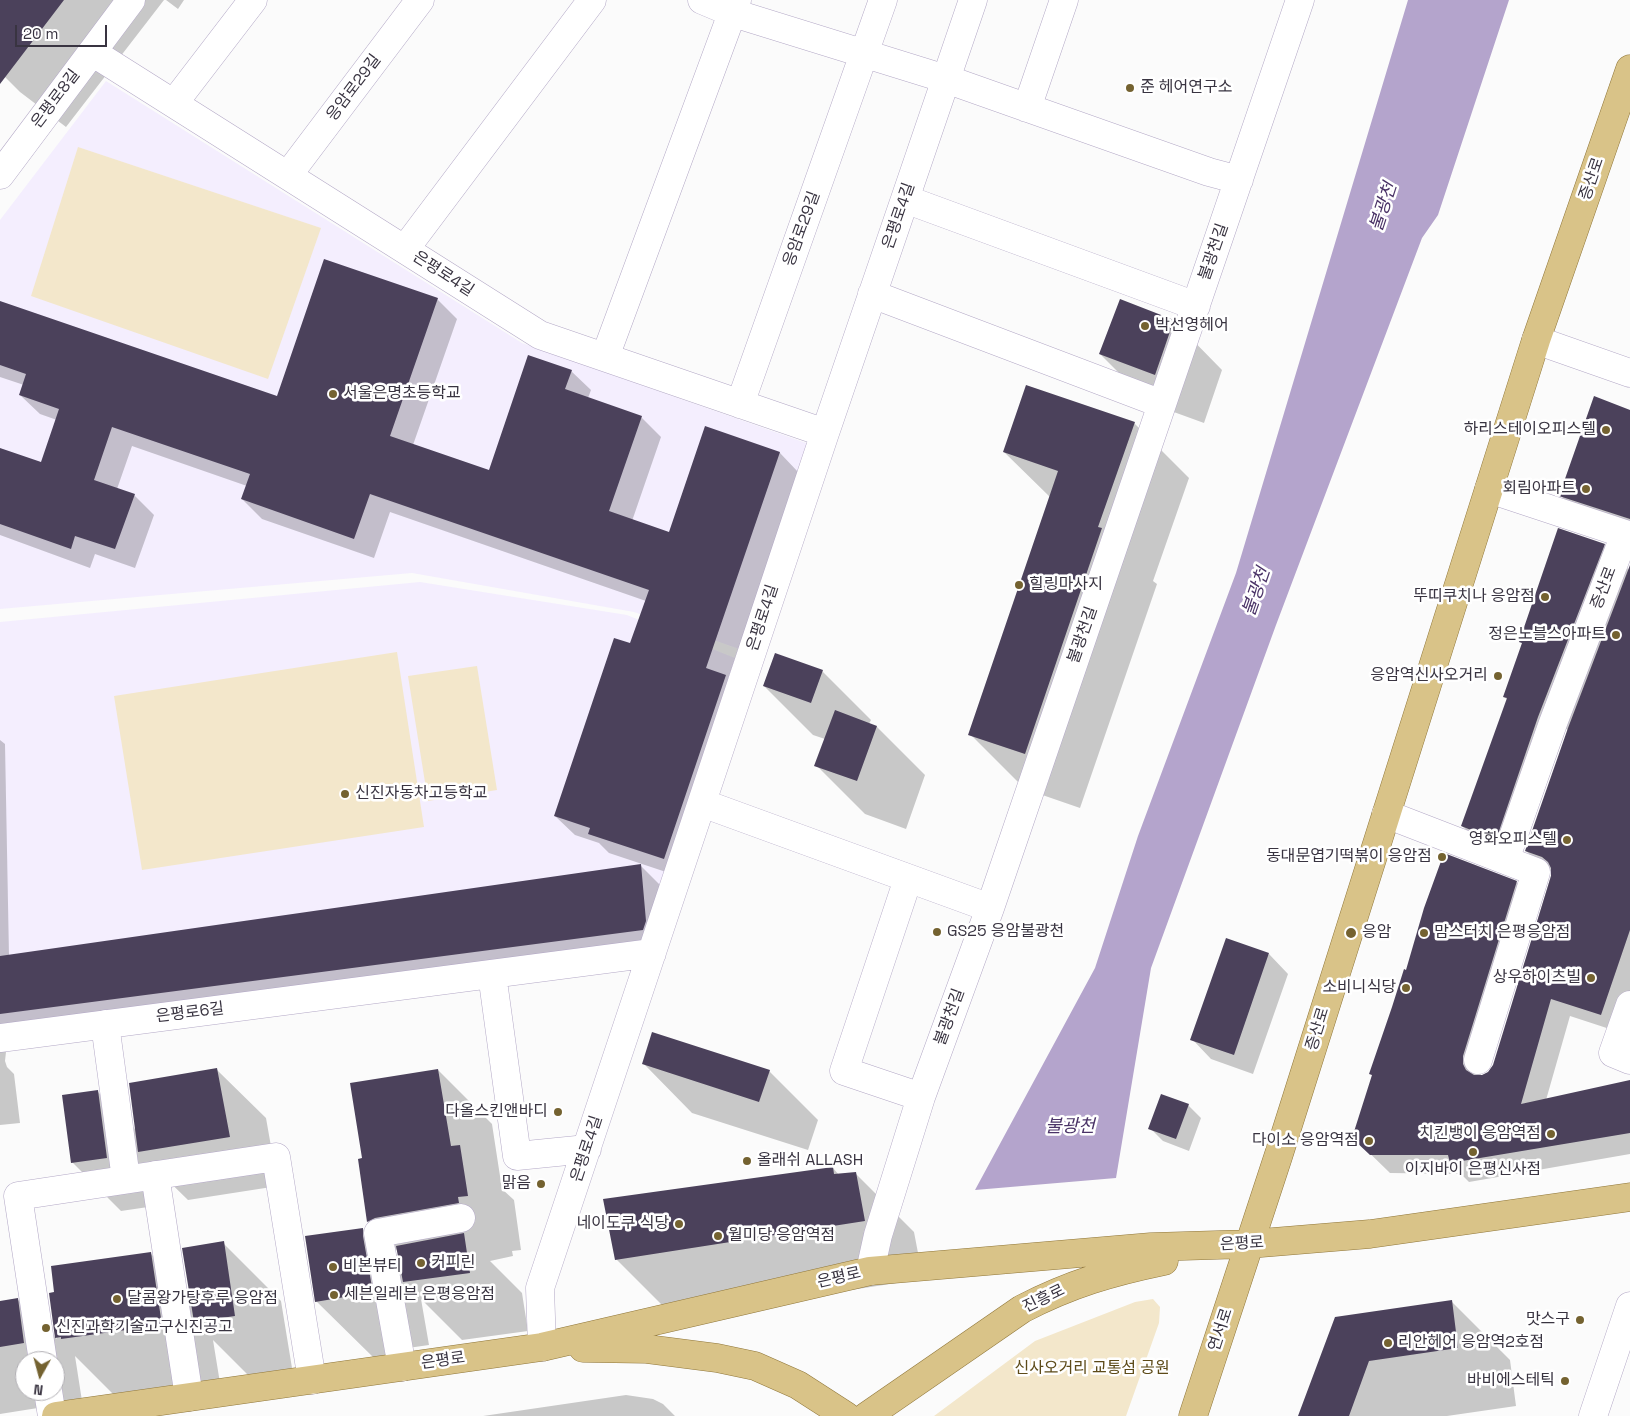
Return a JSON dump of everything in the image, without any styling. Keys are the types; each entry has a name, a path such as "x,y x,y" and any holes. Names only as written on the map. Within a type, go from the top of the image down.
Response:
{"main road":[{"name":"증산로","path":"1249,1244 1536,340 1630,69"},
{"name":"은평로","path":"56,1416 542,1347 870,1271 1151,1247 1249,1244 1370,1234 1630,1197"},
{"name":"진흥로","path":"867,1416 1014,1315 1042,1299 1105,1274 1249,1244"},
{"name":"연서로","path":"1193,1416 1249,1244"},
{"path":"542,1347 647,1349 717,1358 754,1366 798,1385 846,1416"}],"street":[{"name":"은평로8길","path":"0,175 131,0"},
{"path":"174,103 253,0"},
{"name":"응암로29길","path":"288,175 420,0"},
{"path":"405,249 592,0"},
{"path":"702,0 735,6 865,54 946,79 1209,172 1239,180"},
{"name":"응암로29길","path":"740,404 883,0"},
{"name":"은평로4길","path":"542,1347 540,1288 825,433 973,0"},
{"path":"1027,108 1064,0"},
{"name":"불광천길","path":"870,1271 878,1235 921,1096 990,908 1300,0"},
{"path":"605,357 735,6"},
{"name":"은평로4길","path":"92,52 540,336 825,433"},
{"path":"905,199 1196,306"},
{"path":"872,294 1162,404"},
{"path":"1536,340 1630,373"},
{"name":"증산로","path":"1489,489 1625,534 1553,723 1504,860"},
{"path":"702,803 990,908"},
{"path":"1386,814 1536,872 1478,1060"},
{"path":"908,879 844,1071 921,1096"},
{"path":"587,1149 517,1156 492,974 652,953"},
{"name":"은평로6길","path":"0,1038 492,974"},
{"path":"1622,1056 1630,1005"},
{"path":"105,1024 126,1179"},
{"path":"42,1351 18,1196 276,1157 312,1380"},
{"path":"155,1175 189,1397"},
{"path":"402,1367 378,1233 461,1218"},
{"path":"1593,1416 1630,1307"},
{"path":"50,1401 52,1416"}],"shaded area":[{"name":"서울은명초등학교","path":"106,81 522,343 809,444 739,649 634,612 412,573 0,609 0,220"},
{"name":"신진자동차고등학교","path":"420,582 627,615 735,658 641,945 0,1024 0,622"}],"green space":[{"path":"78,147 321,228 268,379 31,296"},
{"path":"397,652 424,827 142,870 114,696"},
{"path":"477,666 497,790 428,801 408,676"},
{"name":"신사오거리 교통섬 공원","path":"1153,1299 1160,1307 1159,1323 1126,1416 934,1416 1035,1341 1135,1302"}],"water":[{"name":"불광천","path":"1408,0 1509,0 1438,215 1422,238 1276,625 1151,968 1116,1178 975,1190 1095,968 1138,836 1236,573"}],"building":[{"path":"0,0 64,0 0,84"},
{"path":"324,259 438,298 390,436 489,470 528,355 572,370 565,389 642,416 609,511 669,532 705,426 780,452 706,668 726,675 664,859 588,834 590,828 554,816 614,638 630,643 649,590 370,494 354,539 241,499 250,474 112,427 94,480 135,494 115,549 75,536 71,549 0,524 0,448 41,462 59,409 19,395 26,374 0,365 0,301 277,396"},
{"path":"1120,299 1174,320 1155,375 1099,354"},
{"path":"1026,385 1135,422 1098,527 1102,528 1025,754 968,735 1058,471 1003,452"},
{"path":"1594,396 1630,410 1630,519 1559,496"},
{"path":"1558,528 1605,544 1538,717 1496,840 1461,826 1507,698 1503,697 1522,643 1519,642"},
{"path":"1630,565 1630,930 1601,1015 1551,999 1521,1104 1630,1080 1630,1133 1450,1163 1448,1155 1370,1155 1352,1138 1372,1075 1369,1074 1404,969 1406,970 1424,908 1444,853 1517,881 1463,1056 1463,1064 1466,1070 1474,1075 1482,1075 1488,1072 1493,1065 1551,876 1551,868 1548,862 1542,857 1525,851 1568,728"},
{"path":"775,653 823,670 811,703 763,686"},
{"path":"835,710 877,726 857,781 814,766"},
{"path":"641,864 646,921 643,930 0,1014 0,956"},
{"path":"1226,938 1269,953 1234,1055 1190,1040"},
{"path":"652,1032 770,1070 759,1102 642,1064"},
{"path":"217,1068 230,1137 138,1152 129,1083"},
{"path":"438,1069 451,1146 460,1145 468,1196 458,1197 459,1203 375,1218 367,1222 358,1159 362,1158 350,1083"},
{"path":"98,1090 107,1158 71,1163 62,1095"},
{"path":"1161,1094 1189,1104 1176,1139 1148,1129"},
{"path":"833,1167 834,1174 856,1172 865,1221 615,1260 603,1199"},
{"path":"363,1228 372,1287 350,1290 351,1296 315,1302 305,1236"},
{"path":"464,1233 470,1273 403,1282 396,1246"},
{"path":"224,1241 235,1316 194,1322 182,1248"},
{"path":"151,1252 162,1325 61,1339 61,1337 55,1338 49,1293 54,1292 51,1266"},
{"path":"18,1298 24,1343 0,1347 0,1301"},
{"path":"1452,1300 1458,1348 1369,1361 1349,1416 1298,1416 1335,1317"}],"place":[{"name":"준 헤어연구소","path":"1130,88"},
{"name":"박선영헤어","path":"1145,326"},
{"name":"서울은명초등학교","path":"333,394"},
{"name":"하리스테이오피스텔","path":"1606,430"},
{"name":"회림아파트","path":"1586,489"},
{"name":"힐링마사지","path":"1019,585"},
{"name":"뚜띠쿠치나 응암점","path":"1545,597"},
{"name":"정은노블스아파트","path":"1616,635"},
{"name":"응암역신사오거리","path":"1498,676"},
{"name":"신진자동차고등학교","path":"345,794"},
{"name":"영화오피스텔","path":"1567,840"},
{"name":"동대문엽기떡볶이 응암점","path":"1442,857"},
{"name":"GS25 응암불광천","path":"937,932"},
{"name":"응암","path":"1351,933"},
{"name":"맘스터치 은평응암점","path":"1424,933"},
{"name":"상우하이츠빌","path":"1591,978"},
{"name":"소비니식당","path":"1406,988"},
{"name":"다올스킨앤바디","path":"558,1112"},
{"name":"치킨뱅이 응암역점","path":"1551,1134"},
{"name":"다이소 응암역점","path":"1369,1141"},
{"name":"이지바이 은평신사점","path":"1473,1152"},
{"name":"올래쉬 ALLASH","path":"747,1161"},
{"name":"맑음","path":"541,1184"},
{"name":"네이도쿠 식당","path":"679,1224"},
{"name":"월미당 응암역점","path":"718,1236"},
{"name":"커피린","path":"421,1263"},
{"name":"비본뷰티","path":"333,1267"},
{"name":"세븐일레븐 은평응암점","path":"334,1295"},
{"name":"달콤왕가탕후루 응암점","path":"117,1299"},
{"name":"맛스구","path":"1580,1320"},
{"name":"신진과학기술고구신진공고","path":"46,1328"},
{"name":"리안헤어 응암역2호점","path":"1388,1343"},
{"name":"바비에스테틱","path":"1565,1381"}]}
